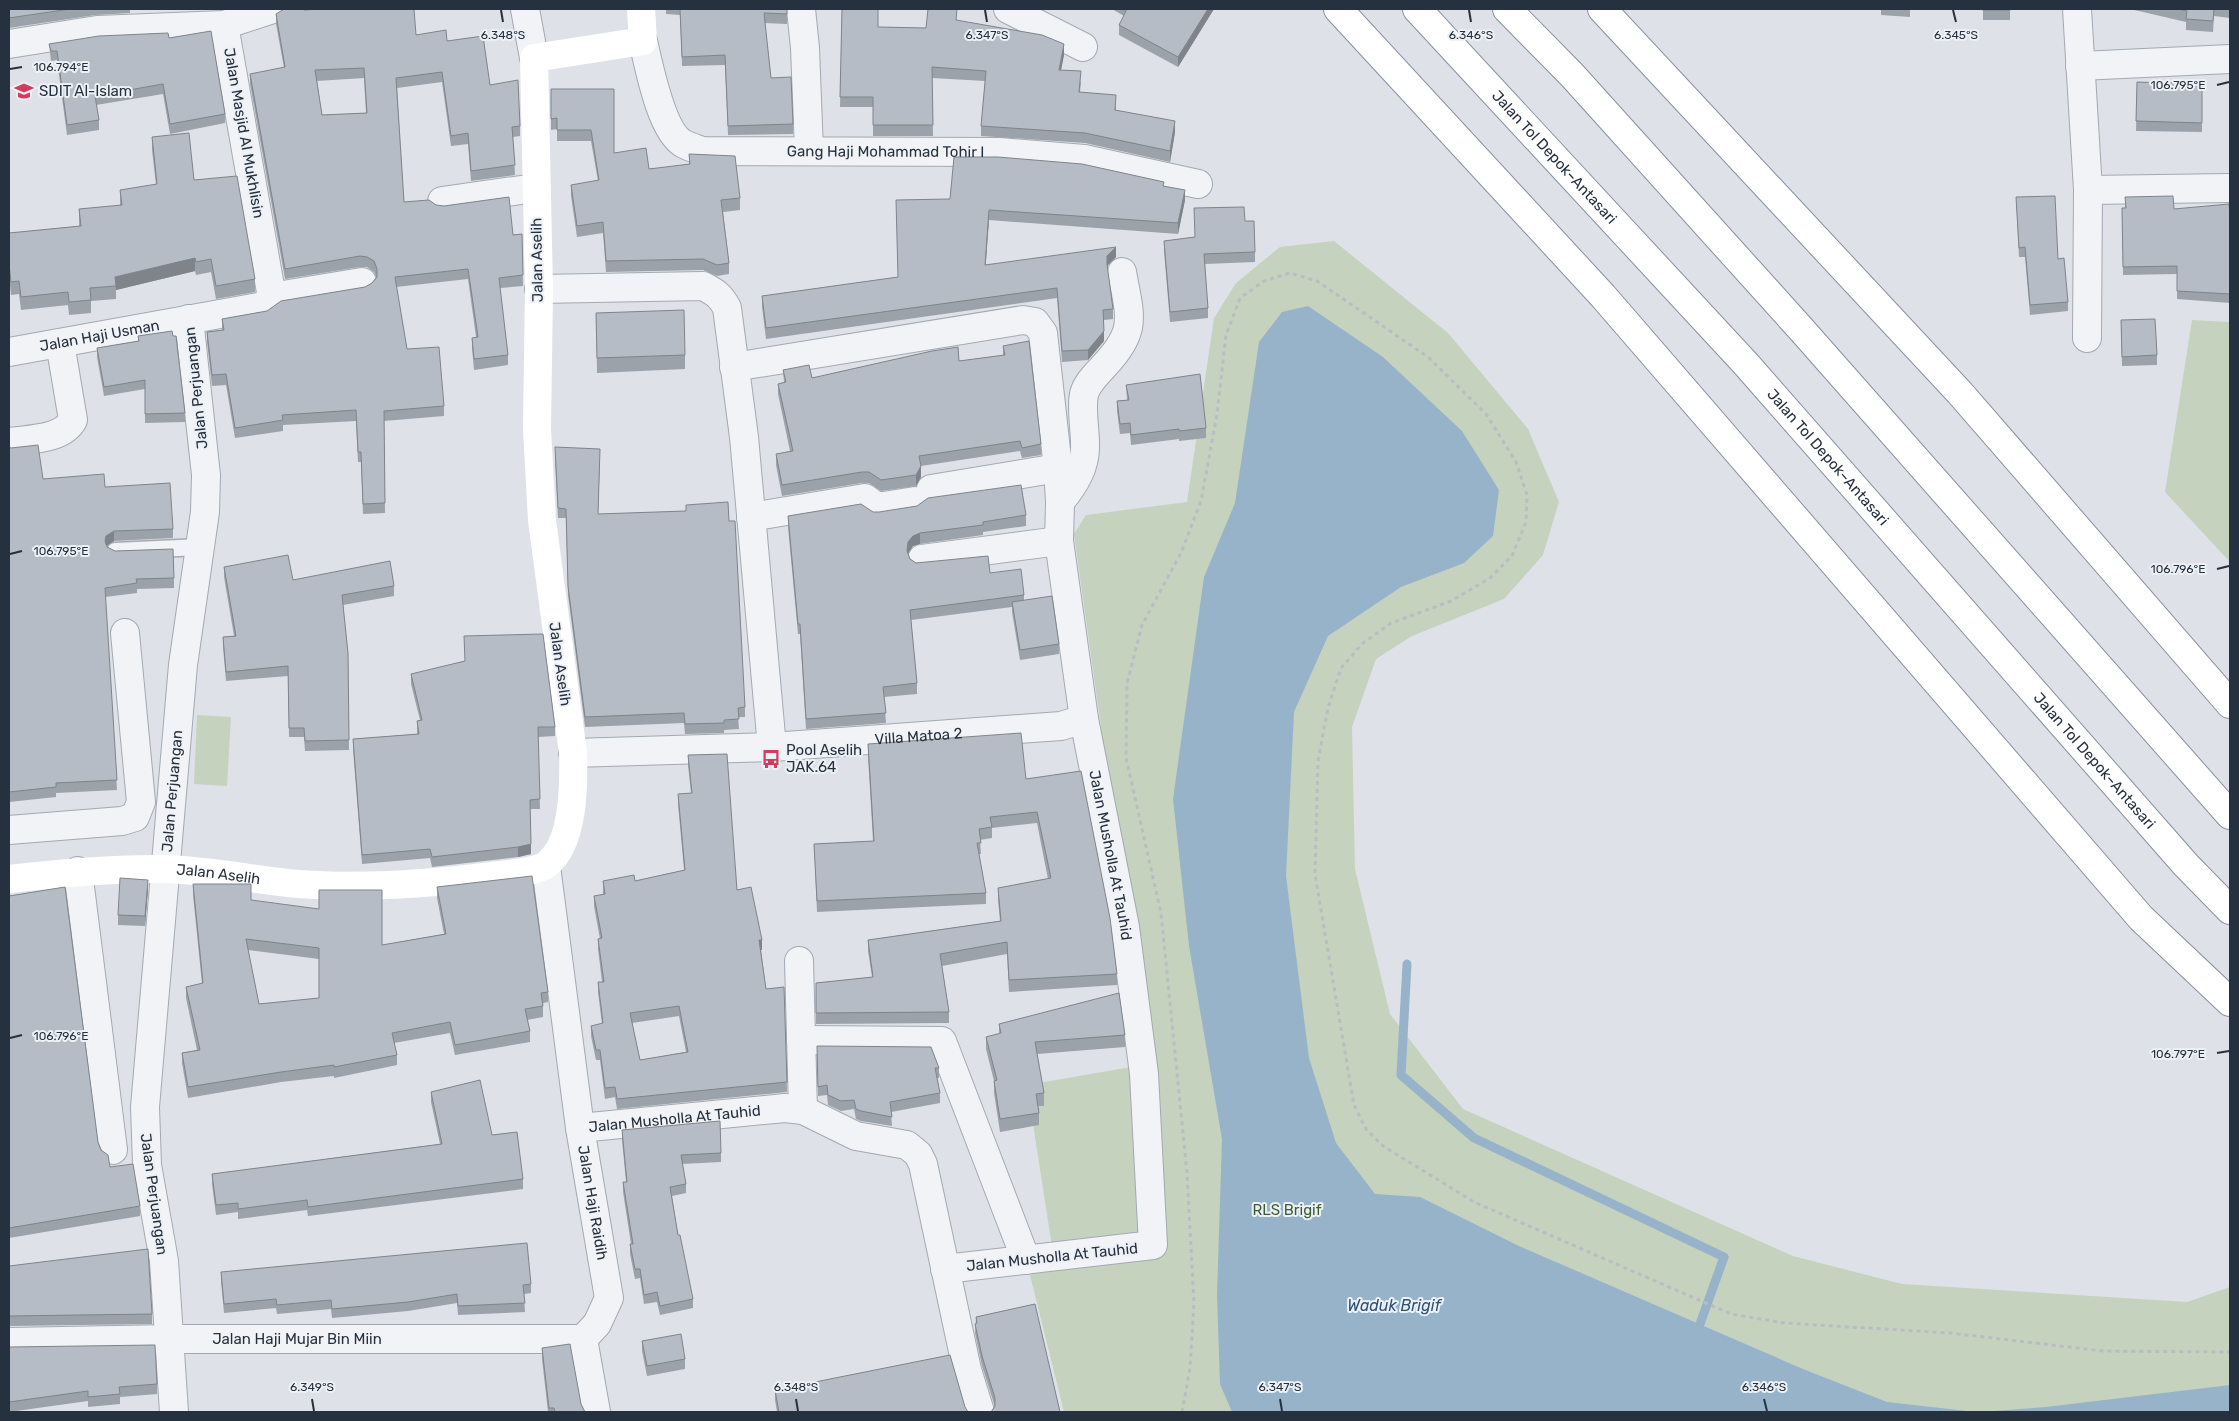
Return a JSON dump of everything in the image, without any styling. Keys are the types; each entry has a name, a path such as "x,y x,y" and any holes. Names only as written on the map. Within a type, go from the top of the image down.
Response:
{"main road":[{"path":"534,58 643,41 641,9"},
{"path":"1338,9 1603,296 2141,918 2230,1002"},
{"name":"Jalan Tol Depok–Antasari","path":"1417,9 1746,364 2186,865 2230,910"},
{"path":"1507,9 1572,75 1781,307 2230,815"},
{"path":"1602,9 1960,393 2230,704"},
{"name":"Jalan Aselih","path":"9,879 78,871 165,869 300,884 377,886 456,880 512,873 546,866 557,854 571,809 574,783 573,753 542,520 537,429 538,289 534,58"}],"street":[{"path":"9,44 97,30 149,18 224,25 273,9"},
{"path":"525,9 534,58"},
{"path":"801,9 805,48 809,151"},
{"path":"1008,9 1082,47"},
{"path":"2077,9 2088,190 2087,338"},
{"name":"Jalan Masjid Al Mukhlisin","path":"224,25 271,294"},
{"name":"Gang Haji Mohammad Tohir I","path":"643,41 657,100 669,126 682,144 702,151 1009,152 1084,159 1198,184"},
{"path":"2080,66 2230,59"},
{"path":"442,201 535,188"},
{"path":"2088,190 2230,188"},
{"path":"1060,502 1077,480 1082,467 1086,446 1083,409 1084,393 1090,381 1118,351 1127,337 1130,316 1122,272"},
{"path":"271,294 362,282"},
{"path":"538,289 703,286 723,298 727,308 744,437 772,747"},
{"name":"Jalan Haji Usman","path":"9,352 264,306 271,294"},
{"name":"Jalan Perjuangan","path":"174,1412 164,1261 147,1165 144,1107 183,665 200,547 206,475 189,319"},
{"path":"734,367 1022,320 1036,322 1043,333 1058,468 1060,502 1059,541 1084,719"},
{"path":"9,442 49,436 69,426 72,420 72,407 60,342"},
{"path":"751,517 865,498 877,507 923,495 1058,468"},
{"path":"922,559 1059,541"},
{"path":"9,830 122,820 135,817 141,802 125,633"},
{"name":"Villa Matoa 2","path":"573,753 772,747 1061,726 1084,719"},
{"name":"Jalan Musholla At Tauhid","path":"580,1128 785,1108 803,1110 856,1136 907,1145 918,1154 923,1164 945,1269 1153,1246 1144,1074 1130,966 1125,928 1084,719"},
{"name":"Jalan Haji Raidih","path":"546,866 580,1128 609,1298 597,1324 583,1339"},
{"path":"78,871 114,1150"},
{"path":"799,962 803,1110"},
{"path":"801,1040 942,1041 1026,1260"},
{"path":"945,1269 967,1370 980,1412"},
{"name":"Jalan Haji Mujar Bin Miin","path":"9,1342 170,1339 583,1339"},
{"path":"583,1339 596,1412"}],"lane":[{"path":"116,551 200,547"}],"path":[{"path":"1182,1412 1190,1368 1194,1303 1187,1173 1161,913 1126,758 1127,683 1142,624 1181,553 1201,501 1217,414 1226,335 1240,298 1264,281 1290,273 1317,281 1428,357 1486,414 1516,462 1527,495 1526,522 1512,556 1490,578 1451,601 1391,623 1362,644 1341,668 1328,708 1318,761 1315,874 1354,1105 1366,1129 1384,1146 1474,1202 1730,1314 1784,1323 1950,1333 2102,1351 2230,1352"}],"green space":[{"name":"RLS Brigif","path":"1334,241 1448,333 1528,429 1559,502 1543,555 1504,599 1412,636 1376,659 1352,727 1355,869 1390,1014 1463,1109 1793,1256 1902,1284 2187,1302 2230,1287 2230,1412 1064,1412 1030,1275 1055,1266 1027,1085 1148,1064 1074,534 1086,515 1187,502 1214,318 1236,283 1280,247"},
{"path":"2192,320 2230,322 2230,562 2165,492"},
{"path":"197,715 231,717 227,786 194,784"}],"water":[{"name":"Waduk Brigif","path":"1308,306 1383,357 1462,431 1499,490 1493,536 1464,563 1401,587 1328,636 1294,712 1286,876 1309,1058 1336,1143 1375,1194 1420,1197 1519,1246 1803,1369 1887,1402 1976,1412 1232,1412 1220,1384 1217,1295 1222,1139 1189,946 1173,799 1204,577 1235,503 1259,342 1282,312"},
{"path":"2230,1385 2230,1412 1979,1412 2046,1407"}],"building":[{"path":"9,9 70,9 9,18"},
{"path":"284,9 414,9 416,35 446,30 447,41 483,36 490,85 518,80 520,126 512,127 515,165 471,171 468,133 451,136 442,72 396,78 404,202 429,200 436,205 444,206 509,197 513,235 522,234 523,275 499,278 508,355 474,359 472,338 478,337 468,269 395,277 407,349 439,347 444,406 384,411 385,503 363,504 361,452 358,452 356,410 282,415 283,420 235,428 226,374 212,375 207,332 224,330 222,319 267,311 281,301 365,287 377,277 374,261 360,256 285,269 250,74 285,67 276,14","holes":["364,68 367,113 322,115 315,70"]},
{"path":"680,9 787,9 787,14 764,13 771,78 791,77 793,124 728,126 725,55 682,57"},
{"path":"842,9 878,9 878,27 926,28 928,9 957,9 956,20 1042,35 1064,44 1059,70 1081,71 1079,92 1116,95 1115,110 1175,121 1170,151 1085,133 981,126 986,71 932,67 933,125 873,125 873,97 840,97"},
{"path":"1127,9 1208,9 1178,57 1119,25"},
{"path":"2010,9 2010,10 1983,10"},
{"path":"2179,9 2214,9 2213,21 2186,19 2187,11"},
{"path":"211,31 225,114 170,124 163,84 95,96 99,120 67,125 57,51 51,51 49,44 99,36 168,33 169,38"},
{"path":"2137,82 2202,84 2202,123 2136,121"},
{"path":"551,89 614,89 614,153 646,148 649,169 690,164 689,154 735,156 740,198 721,200 729,263 717,265 703,259 606,261 603,222 577,226 571,185 599,180 591,130 557,130 557,118 551,119"},
{"path":"189,133 194,180 237,176 255,279 216,286 211,259 196,262 195,258 115,277 116,286 90,288 91,300 69,302 68,292 21,297 19,281 11,282 9,233 81,226 79,209 122,205 120,190 157,184 152,137"},
{"path":"954,157 998,157 1082,164 1164,182 1163,186 1185,190 1178,223 989,210 985,265 1116,247 1107,256 1113,309 1103,310 1104,331 1088,350 1062,351 1057,288 766,328 762,296 898,277 896,200 950,199"},
{"path":"2055,196 2058,259 2064,258 2068,302 2030,305 2025,247 2019,248 2016,197"},
{"path":"2173,196 2174,209 2229,204 2230,294 2177,291 2177,266 2123,267 2122,208 2126,208 2125,197"},
{"path":"1244,207 1245,221 1254,221 1255,252 1204,254 1208,308 1170,312 1164,241 1195,237 1194,208"},
{"path":"684,310 685,355 597,358 596,313"},
{"path":"2155,319 2157,355 2122,357 2121,320"},
{"path":"172,331 173,336 176,336 185,413 145,414 145,380 104,387 97,348 139,341 138,336"},
{"path":"1029,341 1041,444 1022,448 1020,441 919,456 921,466 916,475 881,480 869,472 862,472 782,485 776,454 793,451 778,384 786,382 783,370 809,365 812,378 958,347 959,361 1005,355 1003,346"},
{"path":"1200,374 1206,428 1179,431 1179,429 1131,435 1130,423 1120,424 1117,401 1129,400 1126,385"},
{"path":"38,445 43,479 104,474 105,487 170,483 173,529 114,531 106,536 105,541 107,547 115,551 173,549 174,578 136,579 137,583 105,588 117,780 56,783 56,787 9,792 9,447"},
{"path":"555,447 600,449 598,514 686,511 686,505 728,502 729,521 735,521 745,707 738,708 739,719 724,720 724,723 685,724 684,713 585,717 568,586 566,509 558,508"},
{"path":"1021,485 1026,515 983,522 983,525 920,533 913,536 908,542 907,551 910,559 916,563 988,556 990,573 1021,569 1024,595 910,610 917,683 883,687 886,713 806,719 800,624 798,624 788,516 861,504 873,512 879,512 917,506 928,498"},
{"path":"288,555 293,580 390,561 394,586 342,595 348,653 349,740 305,741 304,728 289,728 288,666 226,672 223,637 236,636 224,567"},
{"path":"1052,596 1059,644 1020,650 1012,602"},
{"path":"543,634 555,727 538,727 540,799 530,800 531,844 432,857 430,849 362,855 353,739 419,734 417,721 422,720 411,674 465,661 464,636"},
{"path":"1021,733 1026,779 1081,771 1110,918 1117,974 1009,980 1007,942 940,954 949,1012 816,1013 816,983 873,977 868,940 1001,921 998,888 1051,878 1037,812 990,817 992,827 979,829 981,843 977,843 986,893 817,901 814,844 874,841 868,744"},
{"path":"727,754 737,890 751,887 762,940 759,940 766,989 784,987 787,1082 617,1099 615,1087 605,1088 600,1050 596,1050 591,1026 603,1023 598,982 604,982 598,939 602,938 594,896 605,894 603,881 634,875 635,881 685,870 678,794 692,793 688,755","holes":["679,1006 688,1052 640,1060 630,1013"]},
{"path":"532,876 548,992 541,993 543,1006 525,1009 530,1031 455,1045 450,1022 392,1033 397,1055 334,1067 334,1065 281,1072 188,1087 182,1053 200,1050 186,987 203,983 193,884 251,884 251,900 319,909 319,890 382,890 382,945 446,934 437,887","holes":["246,939 319,948 319,998 259,1004"]},
{"path":"120,878 148,880 145,916 118,915"},
{"path":"65,887 98,1142 101,1150 108,1155 110,1167 133,1164 140,1206 9,1228 9,896"},
{"path":"1119,993 1125,1035 1035,1042 1044,1093 1036,1094 1039,1113 1000,1119 994,1081 997,1080 986,1037 1001,1033 999,1024"},
{"path":"817,1046 931,1047 939,1068 935,1068 940,1093 890,1102 892,1117 861,1111 856,1109 854,1100 841,1101 828,1095 827,1085 818,1087"},
{"path":"480,1080 492,1135 517,1132 523,1179 308,1207 307,1200 238,1209 238,1203 216,1205 212,1174 442,1144 431,1092"},
{"path":"720,1121 721,1153 681,1155 686,1184 670,1187 678,1235 680,1235 693,1299 660,1306 657,1292 644,1295 640,1269 635,1269 630,1244 633,1244 623,1182 627,1182 622,1130"},
{"path":"527,1243 531,1284 523,1285 525,1303 458,1306 457,1294 408,1302 332,1309 331,1300 277,1305 276,1299 224,1304 221,1272"},
{"path":"148,1249 152,1314 9,1316 9,1266"},
{"path":"1035,1304 1060,1412 991,1412 995,1406 995,1398 982,1356 975,1324 977,1323 976,1317"},
{"path":"681,1334 685,1359 647,1366 642,1341"},
{"path":"570,1344 581,1404 585,1412 555,1412 554,1408 549,1408 542,1348"},
{"path":"155,1345 157,1384 119,1387 120,1394 88,1397 88,1391 9,1402 9,1347"},
{"path":"950,1355 968,1412 779,1412 775,1390"}],"waterway":[{"path":"1407,964 1401,1075 1474,1138 1724,1257 1700,1324"}],"place":[{"name":"SDIT Al-Islam","path":"24,91"},
{"name":"Pool Aselih JAK.64","path":"771,759"}]}
